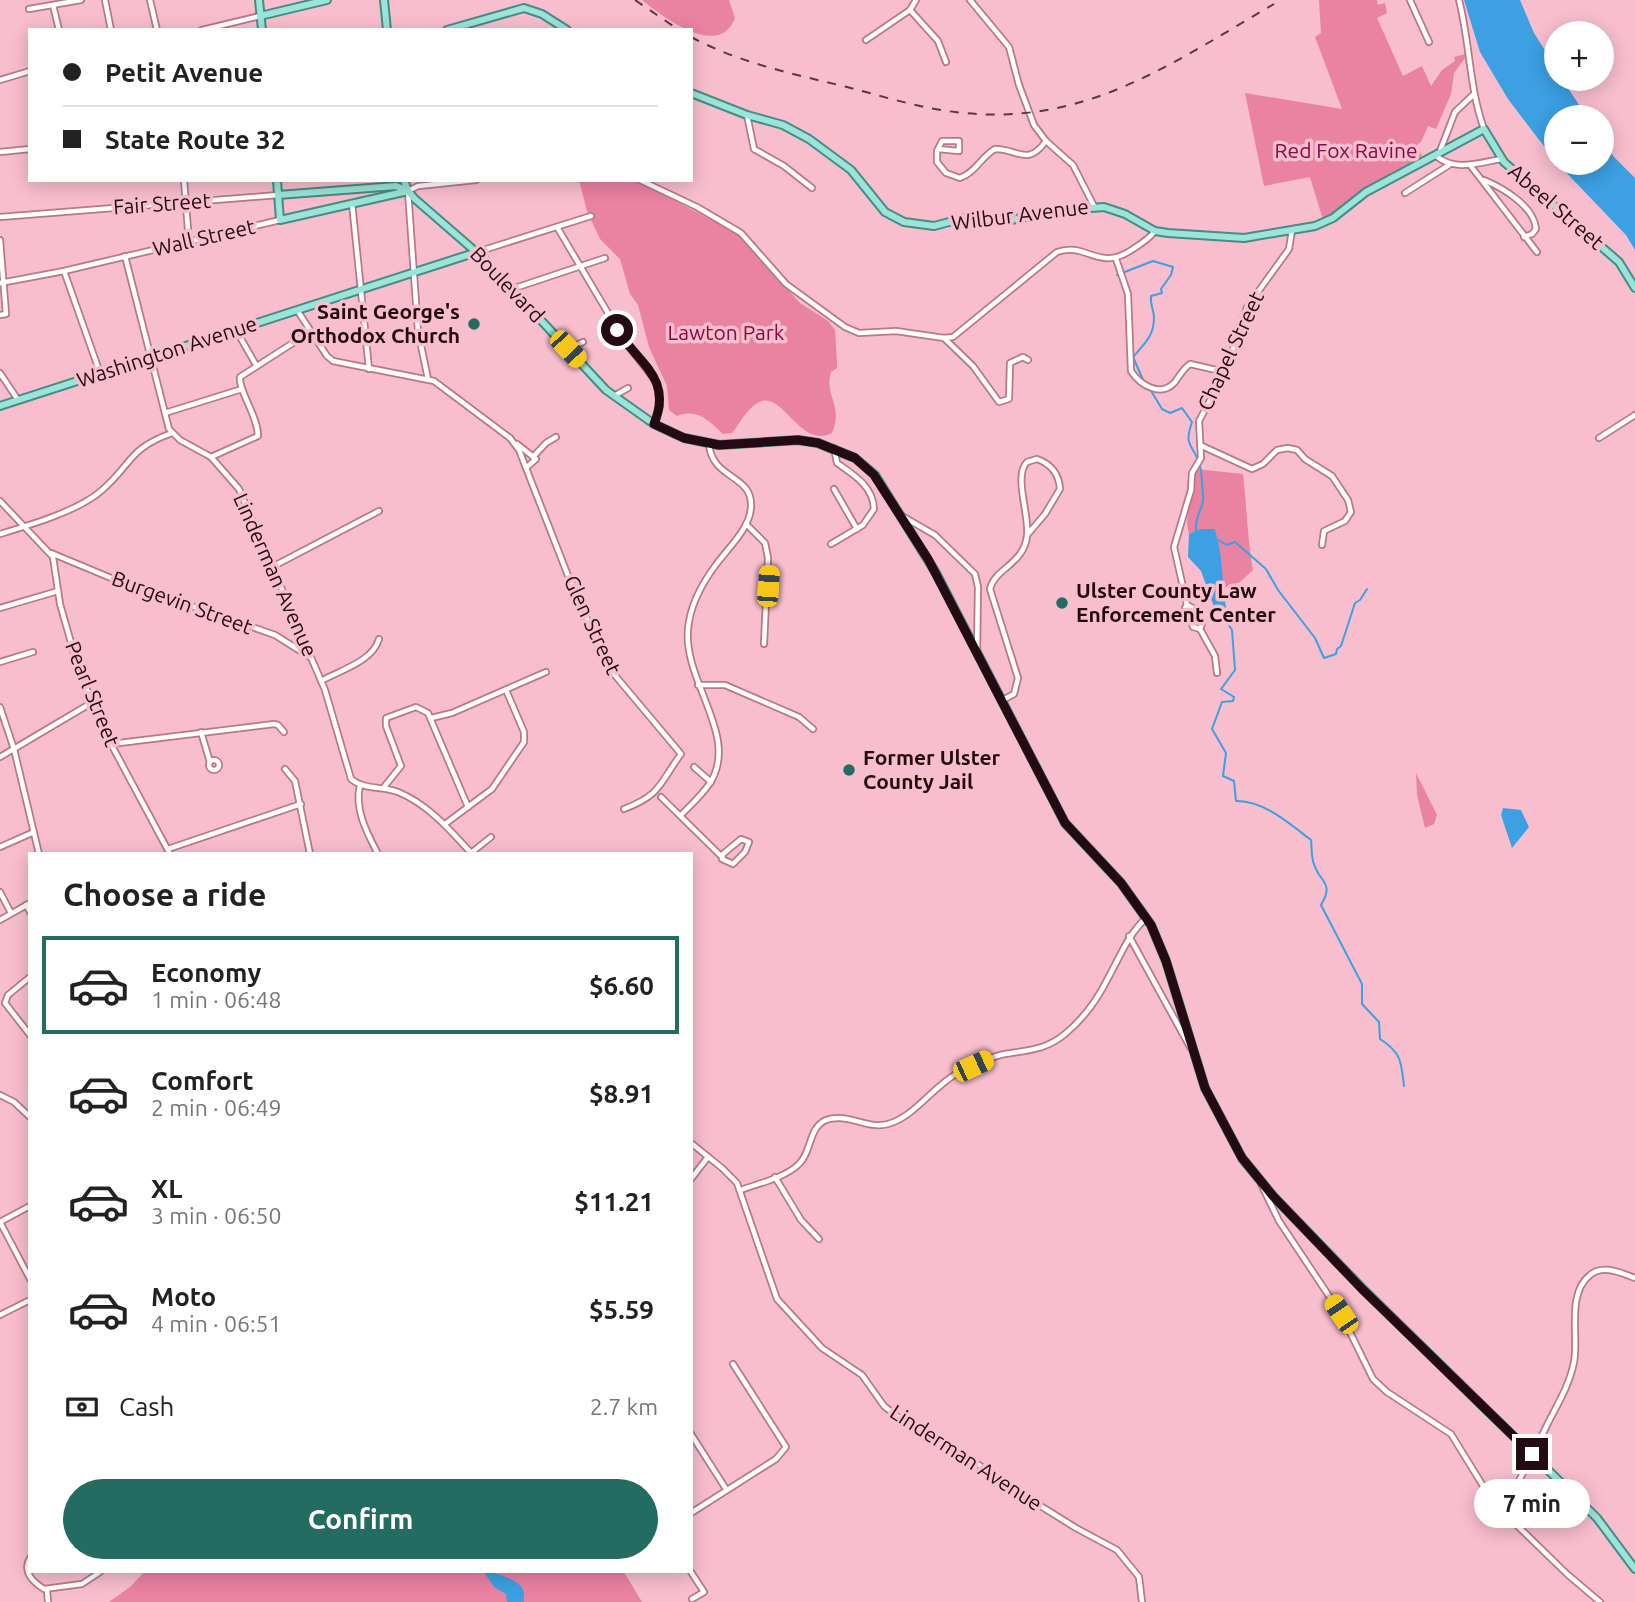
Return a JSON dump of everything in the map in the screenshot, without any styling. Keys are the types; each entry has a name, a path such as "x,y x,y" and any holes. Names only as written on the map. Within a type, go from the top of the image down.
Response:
{"main road":[{"path":"259,0 262,28"},
{"path":"384,0 387,28"},
{"path":"260,16 323,1"},
{"path":"454,28 524,8 542,14 563,28"},
{"name":"Wilbur Avenue","path":"693,94 747,115 783,125 836,157 859,177 885,212 904,222 934,226 964,218 1007,220 1094,206 1116,210 1155,232 1244,238 1315,226 1333,218 1366,192 1484,129"},
{"name":"Abeel Street","path":"1484,129 1501,159 1619,262 1635,288"},
{"path":"276,182 281,220"},
{"path":"405,182 408,191"},
{"name":"Fair Street","path":"278,195 396,186 408,191"},
{"name":"Wall Street","path":"281,220 408,191"},
{"name":"Boulevard","path":"408,191 477,252 614,396 654,424 684,438 709,444 798,440 834,448 855,458 874,475 932,566 1065,823 1136,902 1146,918 1166,961 1214,1110 1242,1158 1362,1289 1597,1518 1635,1569"},
{"name":"Washington Avenue","path":"0,406 477,252"}],"street":[{"path":"29,9 81,0"},
{"path":"105,0 111,28"},
{"path":"150,0 157,28"},
{"path":"866,40 910,10 916,0"},
{"path":"970,0 1009,47 1031,118 1046,141 1073,165 1094,206"},
{"path":"1410,0 1429,42"},
{"name":"Abeel Street","path":"1459,0 1473,95 1484,129"},
{"path":"53,5 59,28"},
{"path":"910,10 938,41 946,62"},
{"path":"210,28 260,16"},
{"path":"0,80 28,72"},
{"path":"1450,165 1437,153 1455,112 1473,95"},
{"path":"747,115 754,149 784,166 812,188"},
{"path":"938,149 958,151 959,141 942,141 938,149 937,162 940,168 960,178 973,172 985,155 995,149 1026,156 1040,150 1046,141"},
{"path":"0,152 28,149"},
{"path":"1405,193 1450,165 1470,165 1501,159"},
{"path":"1470,165 1537,252"},
{"path":"1481,179 1505,189 1531,214 1536,229 1524,237"},
{"path":"184,182 189,242"},
{"path":"428,379 418,331 408,191 418,186 457,182"},
{"path":"644,182 741,233 786,284 845,327 859,333 895,331 944,338 957,334 1057,252 1069,249 1100,258 1116,259 1155,232"},
{"name":"Fair Street","path":"0,217 278,195"},
{"path":"352,202 369,369"},
{"path":"477,252 591,216"},
{"name":"Wall Street","path":"2,282 64,271 281,220"},
{"path":"557,227 578,267 624,341 657,383 660,405 654,424"},
{"name":"Chapel Street","path":"1217,673 1215,656 1200,629 1203,621 1193,608 1187,605 1174,547 1191,490 1192,473 1201,458 1199,421 1225,372 1247,307 1289,249 1292,229"},
{"path":"0,240 3,314"},
{"path":"0,534 26,527 99,493 141,447 172,433 125,256"},
{"path":"512,289 605,258"},
{"path":"1116,259 1128,294 1131,371 1146,386 1158,389 1169,387 1190,364 1198,363 1225,372"},
{"path":"64,271 100,373"},
{"path":"297,310 333,361 428,379 442,385 535,458"},
{"path":"236,330 256,365"},
{"path":"211,457 258,436 257,424 242,389 240,377 310,332"},
{"path":"944,338 974,366 999,402 1009,399 1009,364 1023,356 1028,360"},
{"path":"568,349 583,342"},
{"path":"0,373 18,400"},
{"path":"614,396 628,388"},
{"path":"165,414 242,389"},
{"path":"1599,438 1635,415"},
{"name":"Linderman Avenue","path":"172,433 211,457 239,489 321,681 348,772 351,779 360,785"},
{"path":"526,468 546,443 556,437"},
{"name":"Glen Street","path":"510,438 526,468 608,667 681,754 656,792 646,800 624,809"},
{"path":"681,815 711,782 718,764 719,743 690,660 688,638 695,601 705,579 746,524 751,510 750,495 714,463 709,444"},
{"path":"1202,446 1252,469 1263,464 1277,450 1293,449 1332,476 1348,500 1351,512 1345,521 1324,531 1322,545"},
{"path":"831,544 857,529 874,509 872,496 857,476 837,463 834,448"},
{"path":"1001,701 1014,694 1018,678 990,589 995,578 1015,562 1028,534 1045,514 1060,489 1052,468 1037,459 1027,462 1021,470 1028,534"},
{"path":"834,489 857,529"},
{"path":"0,501 51,553"},
{"path":"272,567 379,511"},
{"path":"902,516 935,535 975,573 978,587 977,655"},
{"path":"746,524 765,544 768,558 764,645"},
{"name":"Pearl Street","path":"51,553 76,662 111,744 169,852"},
{"name":"Burgevin Street","path":"51,553 111,578 275,635 311,657"},
{"path":"0,608 58,591"},
{"path":"1187,605 1185,608 1193,627 1200,629"},
{"path":"321,681 369,657 376,649 379,639"},
{"path":"0,662 33,652"},
{"path":"430,718 546,672"},
{"path":"698,685 725,685 799,717 813,729"},
{"path":"445,824 492,789 526,739 506,690"},
{"path":"0,757 93,702"},
{"path":"0,707 14,749 38,852"},
{"path":"384,787 401,766 386,726 386,718 416,707 428,713 468,807"},
{"path":"111,744 274,724 284,732"},
{"path":"201,733 210,762"},
{"path":"694,767 711,782"},
{"path":"285,769 295,781 310,852"},
{"path":"377,852 360,814 360,785 384,787 411,798 445,824 471,852"},
{"path":"661,797 725,862 733,864 745,852 749,842 737,840 722,857"},
{"path":"169,852 301,804"},
{"path":"0,847 34,832"},
{"path":"473,852 491,837"},
{"path":"0,892 11,913"},
{"path":"0,920 28,904"},
{"path":"740,1188 775,1177 800,1163 815,1129 823,1122 838,1118 876,1125 892,1123 958,1073 996,1056 1044,1047 1063,1036 1101,991 1129,936 1146,918"},
{"path":"1129,936 1193,1051"},
{"path":"28,979 8,995 5,1003 28,1032"},
{"path":"0,1096 14,1102 28,1114"},
{"name":"Linderman Avenue","path":"693,1145 722,1168 740,1188 777,1299 822,1348 862,1375 884,1406 898,1418 953,1447 1017,1492 1117,1550 1137,1571 1142,1587 1142,1602"},
{"path":"693,1176 708,1157"},
{"path":"775,1177 801,1220 819,1240"},
{"path":"1259,1179 1279,1221 1341,1314 1373,1379 1387,1392 1451,1434 1493,1502 1600,1602"},
{"path":"28,1207 0,1222 28,1275"},
{"path":"1504,1506 1572,1373 1580,1289 1588,1276 1598,1270 1608,1269 1635,1278"},
{"path":"0,1315 28,1301"},
{"path":"693,1512 784,1453 785,1443 733,1364"},
{"path":"693,1437 726,1489"},
{"path":"28,1566 27,1573 47,1590 82,1584 99,1573"},
{"path":"692,1573 704,1592 692,1599"},
{"path":"47,1590 48,1602"}],"green space":[{"path":"642,0 729,0 735,18 727,30 717,35 704,35 663,16"},
{"name":"Red Fox Ravine","path":"1319,0 1377,0 1378,5 1385,3 1387,13 1377,18 1403,76 1422,66 1431,86 1442,70 1455,61 1454,57 1465,54 1454,73 1451,94 1436,129 1428,126 1417,145 1422,156 1373,184 1323,220 1310,177 1264,186 1245,93 1342,109 1315,37 1321,33"},
{"name":"Lawton Park","path":"580,182 639,182 735,232 800,303 828,321 835,330 837,368 831,372 830,381 836,415 832,433 821,436 812,434 770,401 757,403 732,433 723,434 703,417 691,414 677,416 669,410 667,386 649,347 638,305 630,294 620,259 600,239 587,211"},
{"path":"1196,469 1243,474 1253,570 1240,582 1224,588 1215,529 1200,529 1189,534 1187,526"},
{"path":"1416,773 1437,815 1434,824 1425,828 1417,795"},
{"path":"143,1573 625,1573 642,1602 109,1602 130,1587"}],"water":[{"path":"1464,0 1520,0 1544,49 1544,91 1570,91 1579,105 1544,105 1544,146 1508,99 1480,52"},
{"path":"1614,157 1635,178 1635,250 1626,235 1568,175 1614,175"},
{"path":"1200,529 1215,529 1226,608 1214,607 1201,571 1188,557 1189,534"},
{"path":"1503,808 1521,810 1529,827 1512,848 1501,815"},
{"path":"485,1573 500,1575 517,1583 524,1592 524,1602 507,1602 506,1594 494,1587"}],"waterway":[{"path":"1117,275 1153,261 1173,267 1161,289 1162,293 1151,296 1154,318 1152,330 1133,357 1144,382"},
{"path":"1150,389 1162,409 1170,413 1182,408 1192,422 1189,440 1200,465 1203,500 1196,531"},
{"path":"1218,540 1227,545 1235,542 1266,569 1278,590 1315,638 1324,658 1336,654 1341,646 1355,603 1367,589"},
{"path":"1217,607 1232,630 1235,670 1221,689 1234,697 1233,701 1222,702 1212,729 1226,753 1223,776 1234,781 1236,801 1256,804 1266,809 1311,840 1313,861 1327,891 1321,905 1362,984 1362,1004 1379,1022 1380,1039 1393,1049 1399,1059 1404,1086"}],"railway":[{"path":"635,0 676,28"},
{"path":"693,38 728,54 767,67 928,108 1001,114 1044,110 1084,101 1123,87 1198,49 1274,4"}],"place":[{"name":"Saint George's Orthodox Church","path":"474,324"},
{"name":"Ulster County Law Enforcement Center","path":"1062,603"},
{"name":"Former Ulster County Jail","path":"849,770"}],"route":[{"path":"617,330 629,348 653,374 657,383 661,395 659,413 654,424 684,438 719,445 798,440 818,443 855,458 874,475 928,559 1065,823 1121,883 1151,925 1166,961 1205,1088 1214,1110 1242,1158 1273,1196 1362,1289 1532,1454"}]}
